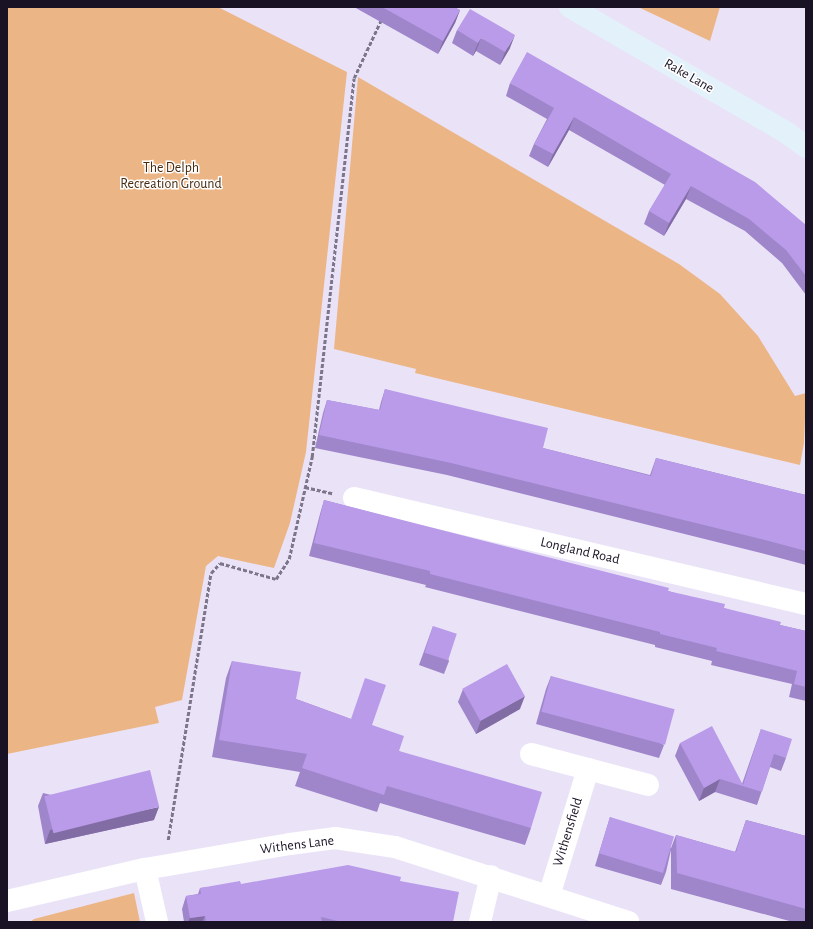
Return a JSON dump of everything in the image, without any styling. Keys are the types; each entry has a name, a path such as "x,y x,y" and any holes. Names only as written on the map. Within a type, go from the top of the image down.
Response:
{"main road":[{"name":"Rake Lane","path":"570,7 787,133 806,147"}],"street":[{"name":"Longland Road","path":"354,498 806,604"},
{"path":"531,754 648,785"},
{"name":"Withensfield","path":"549,896 588,769"},
{"name":"Withens Lane","path":"7,901 154,868 290,844 335,838 395,847 490,876 628,922"},
{"path":"154,868 157,922"},
{"path":"480,922 490,876"}],"path":[{"path":"154,868 212,573 220,563 276,579 289,559 312,457 354,78 384,14"}],"green space":[{"name":"The Delph Recreation Ground","path":"7,7 218,7 347,72 306,452 290,523 274,568 218,556 206,566 182,700 155,707 159,723 7,754"},
{"path":"638,7 720,7 710,41"},
{"path":"358,77 679,264 720,294 758,336 795,396 806,393 804,443 800,465 415,373 416,369 334,349"},
{"path":"134,893 140,922 30,922 34,919"}],"building":[{"path":"382,7 454,7 460,10 443,41"},
{"path":"470,9 515,35 505,52 481,38 478,43 457,30"},
{"path":"527,52 755,182 806,225 806,276 786,250 749,219 691,186 669,223 649,211 671,174 574,117 553,154 534,144 554,108 510,83"},
{"path":"385,389 548,428 543,448 651,476 656,458 806,495 806,551 451,463 319,435 327,400 380,410"},
{"path":"324,500 669,588 668,591 725,604 724,608 781,622 780,625 806,631 806,687 794,684 797,671 716,651 717,648 660,634 660,632 430,574 430,571 314,543"},
{"path":"433,626 457,634 448,660 424,653"},
{"path":"232,661 301,672 296,699 351,719 365,678 386,685 372,725 404,736 399,751 542,792 531,828 387,786 384,795 302,768 307,754 219,740"},
{"path":"507,664 525,696 480,721 462,689"},
{"path":"551,676 675,709 665,745 541,712"},
{"path":"712,726 743,785 761,729 792,739 786,758 774,754 762,792 720,779 704,788 680,743"},
{"path":"150,770 159,807 53,833 44,796"},
{"path":"610,817 674,837 663,873 599,853"},
{"path":"746,820 806,836 806,909 677,873 676,835 736,852"},
{"path":"348,865 401,877 400,881 459,892 453,922 342,922 321,917 322,922 206,922 205,916 190,918 186,896 201,894 200,888 240,881 241,884"}]}
